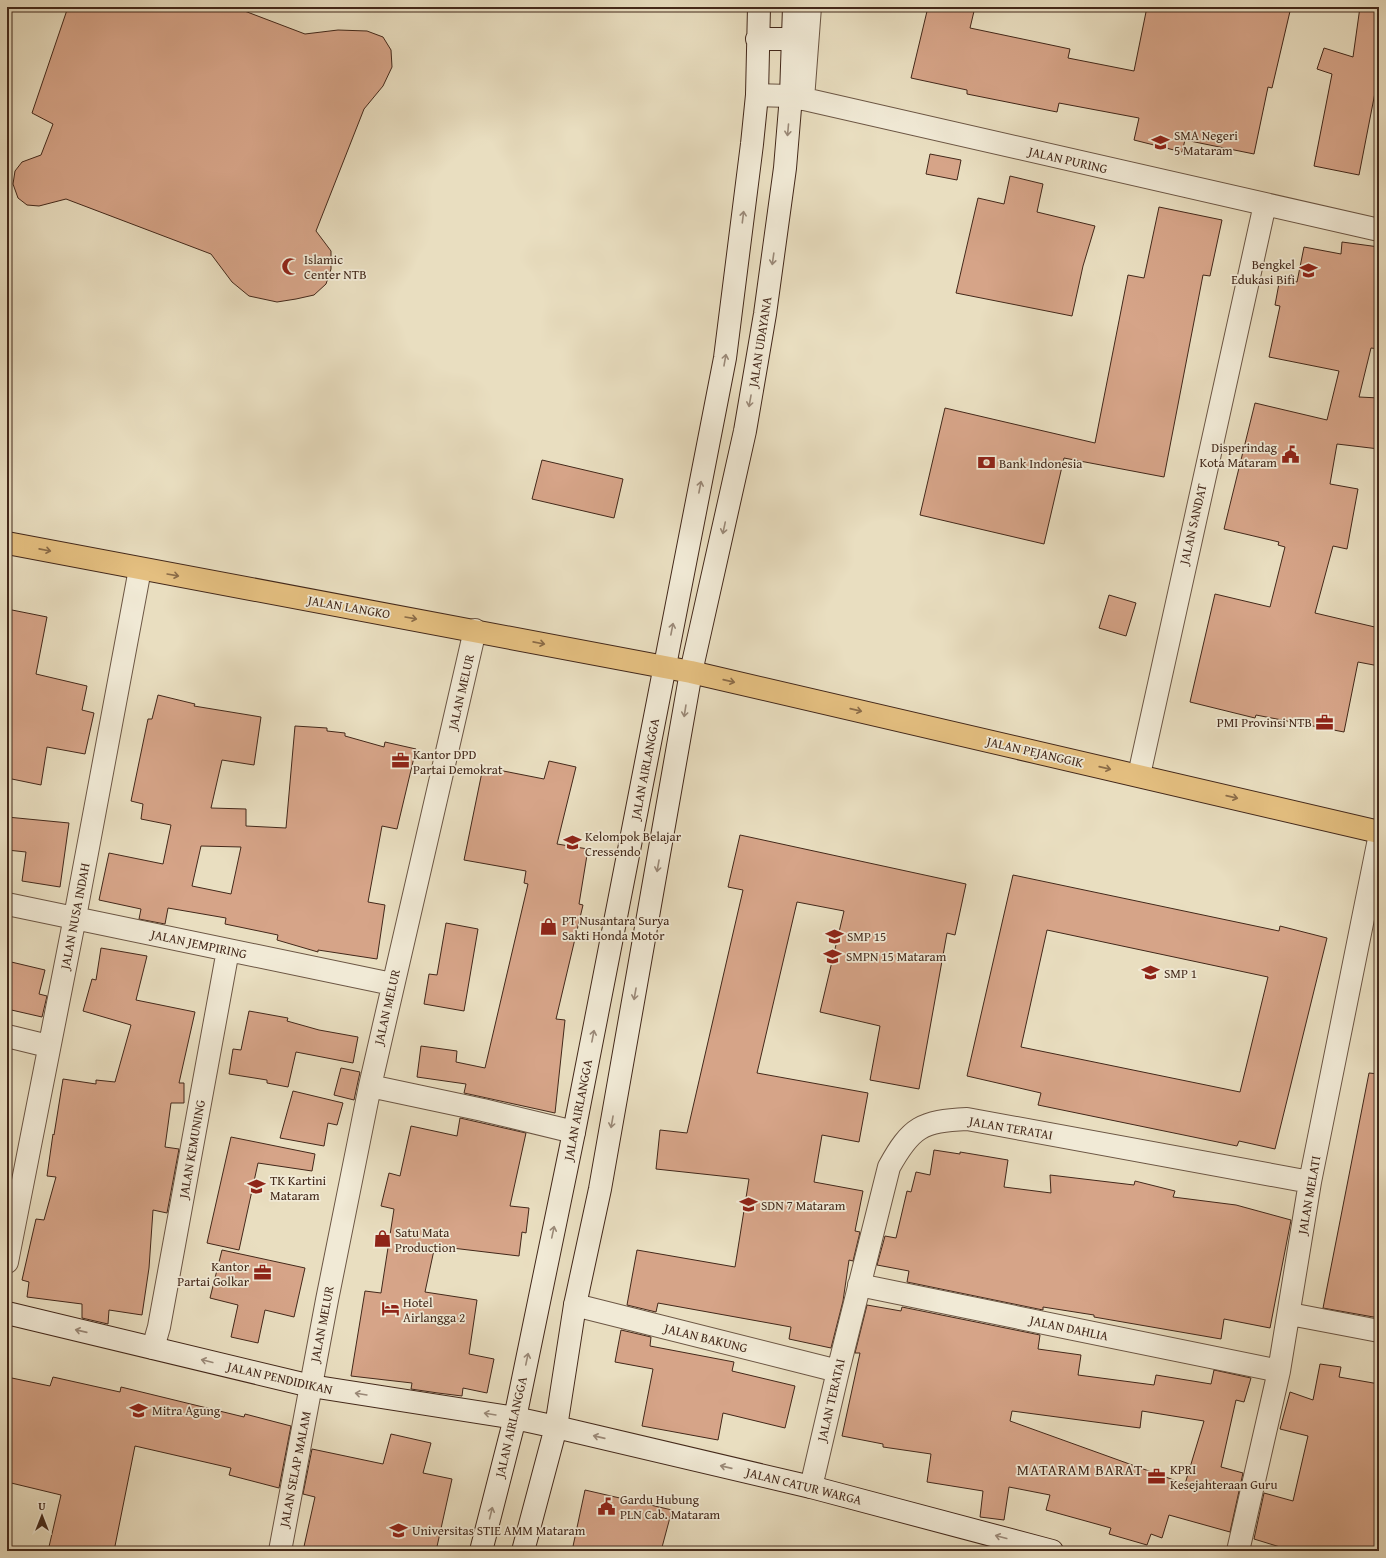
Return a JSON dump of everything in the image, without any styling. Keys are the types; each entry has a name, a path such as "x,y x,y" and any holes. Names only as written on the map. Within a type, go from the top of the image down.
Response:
{"main road":[{"name":"JALAN LANGKO","path":"7,543 140,569 475,630 691,672"},
{"name":"JALAN PEJANGGIK","path":"691,672 1379,832"}],"street":[{"path":"665,667 726,358 757,95 759,7"},
{"name":"JALAN UDAYANA","path":"691,672 745,431 766,307 785,168 797,98 793,39 794,7"},
{"path":"797,98 810,7"},
{"path":"758,39 793,39"},
{"name":"JALAN PURING","path":"757,95 797,98 1379,230"},
{"name":"JALAN SANDAT","path":"1139,775 1265,204"},
{"name":"JALAN NUSA INDAH","path":"7,1262 48,1046 75,917 140,569"},
{"name":"JALAN MELUR","path":"311,1386 370,1086 392,984 475,630"},
{"name":"JALAN AIRLANGGA","path":"481,1551 515,1418 574,1132 665,667"},
{"path":"523,1551 556,1427 575,1305 600,1189 691,672"},
{"name":"JALAN MELATI","path":"1238,1551 1279,1371 1290,1314 1310,1182 1379,839"},
{"name":"JALAN JEMPIRING","path":"7,904 392,984"},
{"name":"JALAN KEMUNING","path":"153,1348 160,1319 228,950"},
{"path":"7,1036 48,1046"},
{"path":"370,1086 483,1110 574,1132"},
{"name":"JALAN TERATAI","path":"811,1487 838,1370 889,1167 901,1145 917,1129 941,1120 967,1119 1310,1182"},
{"name":"JALAN DAHLIA","path":"859,1285 1279,1371"},
{"name":"JALAN BAKUNG","path":"575,1305 838,1370"},
{"name":"JALAN PENDIDIKAN","path":"7,1313 311,1386 515,1418 556,1427"},
{"path":"1290,1314 1379,1331"},
{"name":"JALAN SELAP MALAM","path":"280,1551 311,1386"},
{"name":"JALAN CATUR WARGA","path":"556,1427 811,1487 1052,1551"}],"building":[{"path":"68,7 234,7 305,34 338,30 367,31 383,37 391,50 392,67 383,86 364,109 316,231 331,251 331,269 326,284 314,295 277,302 249,296 232,282 211,254 66,199 39,206 27,205 18,198 13,184 15,171 22,162 41,155 53,124 32,113"},
{"path":"928,7 975,7 970,28 1070,49 1068,58 1134,71 1147,7 1291,7 1272,88 1268,87 1254,154 1185,140 1182,152 1134,140 1139,118 1059,103 1057,112 967,94 967,90 911,78"},
{"path":"1360,7 1379,7 1379,72 1359,175 1314,166 1332,74 1317,69 1324,48 1353,57"},
{"path":"930,154 961,160 957,180 926,174"},
{"path":"1010,176 1043,184 1037,212 1095,226 1083,266 1072,316 956,293 978,198 1004,204"},
{"path":"1159,207 1222,220 1210,276 1203,275 1164,477 1064,458 1044,544 920,515 945,408 1095,443 1128,275 1144,278"},
{"path":"1342,242 1379,247 1379,349 1371,348 1359,397 1379,398 1379,449 1337,444 1330,484 1358,489 1347,549 1333,546 1315,613 1379,628 1379,666 1358,662 1344,732 1256,715 1255,718 1190,702 1215,594 1270,607 1285,547 1278,545 1279,542 1224,529 1255,403 1327,420 1339,371 1269,357 1280,306 1275,305 1280,278 1297,282 1304,247 1341,254"},
{"path":"542,460 623,479 614,518 532,499"},
{"path":"1109,595 1136,603 1126,636 1099,628"},
{"path":"7,609 47,617 36,674 87,686 82,710 94,713 85,754 47,747 41,785 7,778"},
{"path":"158,695 195,704 194,706 261,717 254,765 222,760 211,808 246,809 246,826 286,828 295,726 327,728 327,731 345,733 345,736 384,747 385,742 416,749 397,829 382,826 368,902 385,905 377,959 318,950 318,952 277,940 278,935 225,924 226,918 168,908 165,924 139,919 141,909 99,900 109,853 163,864 171,825 141,819 143,804 131,801 148,719 152,719","holes":["201,846 241,847 231,894 192,886"]},
{"path":"549,761 576,767 557,844 588,849 579,904 583,905 556,1019 565,1020 555,1113 464,1093 466,1084 417,1077 421,1046 457,1051 456,1062 485,1068 528,884 524,883 526,871 464,860 483,767 544,779"},
{"path":"7,817 69,823 60,887 22,881 26,852 7,850"},
{"path":"740,835 966,884 955,935 947,933 919,1089 870,1080 880,1026 820,1012 844,911 797,902 757,1073 868,1093 859,1142 822,1135 814,1182 863,1191 855,1231 860,1232 853,1261 849,1260 843,1301 831,1348 789,1339 791,1327 658,1303 656,1312 627,1305 637,1250 735,1267 749,1179 656,1169 660,1130 687,1133 743,890 728,887"},
{"path":"1013,875 1279,931 1280,926 1327,938 1275,1149 1239,1141 1237,1146 1038,1105 1041,1093 967,1076","holes":["1047,930 1268,977 1240,1092 1021,1047"]},
{"path":"446,923 478,929 464,1011 424,1004 429,974 437,975"},
{"path":"101,948 147,956 136,1000 195,1012 179,1083 184,1083 184,1103 171,1103 165,1147 179,1149 167,1213 153,1210 149,1268 142,1315 109,1310 108,1324 82,1318 82,1304 27,1297 29,1282 22,1280 36,1219 44,1220 56,1177 47,1176 63,1079 96,1084 96,1080 115,1082 131,1025 83,1011 92,979 96,980"},
{"path":"7,961 45,970 39,994 47,996 42,1017 7,1009"},
{"path":"249,1011 288,1018 287,1021 319,1030 358,1037 353,1063 296,1052 288,1087 267,1083 267,1080 229,1074 233,1049 241,1050"},
{"path":"341,1068 360,1072 354,1100 334,1095"},
{"path":"1369,1073 1379,1074 1379,1318 1323,1308"},
{"path":"293,1091 343,1103 337,1125 328,1123 324,1146 280,1138"},
{"path":"460,1118 526,1133 510,1206 529,1208 526,1233 522,1232 519,1256 452,1248 452,1253 434,1250 425,1292 477,1300 469,1354 494,1359 487,1393 463,1388 462,1396 438,1393 411,1389 412,1383 351,1376 365,1291 381,1293 394,1209 381,1206 389,1173 400,1176 411,1126 457,1136"},
{"path":"231,1137 315,1154 312,1171 258,1163 239,1250 207,1243"},
{"path":"934,1150 960,1154 960,1152 1008,1160 1004,1187 1051,1193 1050,1175 1134,1185 1135,1181 1175,1191 1173,1197 1236,1205 1291,1220 1270,1328 1224,1319 1221,1339 1094,1317 1094,1315 1043,1307 1043,1310 907,1282 909,1271 877,1265 885,1236 896,1238 907,1191 911,1192 916,1172 930,1175"},
{"path":"222,1250 305,1268 294,1317 265,1310 258,1343 231,1337 238,1305 210,1298"},
{"path":"867,1305 901,1311 902,1307 1040,1335 1038,1349 1081,1355 1078,1375 1154,1385 1156,1375 1211,1384 1214,1370 1251,1378 1244,1402 1236,1400 1221,1467 1243,1473 1230,1532 1169,1515 1162,1538 1151,1534 1147,1545 1109,1534 1111,1528 1046,1510 1050,1495 1009,1487 1004,1520 980,1517 983,1491 927,1482 931,1454 883,1447 883,1444 842,1436 860,1353 855,1353","holes":["1012,1411 1140,1428 1142,1411 1204,1421 1185,1484 1010,1421"]},
{"path":"621,1330 651,1337 650,1346 734,1362 732,1371 795,1386 785,1428 723,1413 718,1440 642,1426 653,1369 615,1362"},
{"path":"1320,1364 1341,1367 1339,1377 1379,1384 1379,1551 1293,1551 1254,1539 1264,1493 1293,1501 1308,1436 1280,1429 1290,1392 1313,1400"},
{"path":"7,1377 50,1386 53,1377 120,1392 121,1387 244,1417 245,1414 291,1426 279,1488 229,1475 231,1468 135,1446 114,1551 48,1551 61,1495 7,1482"},
{"path":"391,1434 431,1443 423,1473 452,1479 436,1551 303,1551 315,1497 303,1494 312,1449 383,1464"},
{"path":"585,1490 672,1510 661,1551 572,1551"}],"place":[{"name":"SMA Negeri 5 Mataram","path":"1161,142"},
{"name":"Islamic Center NTB","path":"291,266"},
{"name":"Bengkel Edukasi Bifi","path":"1308,271"},
{"name":"Disperindag Kota Mataram","path":"1290,454"},
{"name":"Bank Indonesia","path":"986,463"},
{"name":"PMI Provinsi NTB","path":"1325,722"},
{"name":"Kantor DPD Partai Demokrat","path":"400,761"},
{"name":"Kelompok Belajar Cressendo","path":"572,843"},
{"name":"PT Nusantara Surya Sakti Honda Motor","path":"549,927"},
{"name":"SMP 15","path":"834,936"},
{"name":"SMPN 15 Mataram","path":"833,956"},
{"name":"SMP 1","path":"1151,973"},
{"name":"TK Kartini Mataram","path":"257,1187"},
{"name":"SDN 7 Mataram","path":"748,1205"},
{"name":"Satu Mata Production","path":"382,1239"},
{"name":"Kantor Partai Golkar","path":"262,1273"},
{"name":"Hotel Airlangga 2","path":"390,1309"},
{"name":"Mitra Agung","path":"139,1410"},
{"name":"KPRI Kesejahteraan Guru","path":"1157,1476"},
{"name":"Gardu Hubung PLN Cab. Mataram","path":"607,1506"},
{"name":"Universitas STIE AMM Mataram","path":"399,1530"}],"district":[{"name":"MATARAM BARAT","path":"1080,1469"}]}
